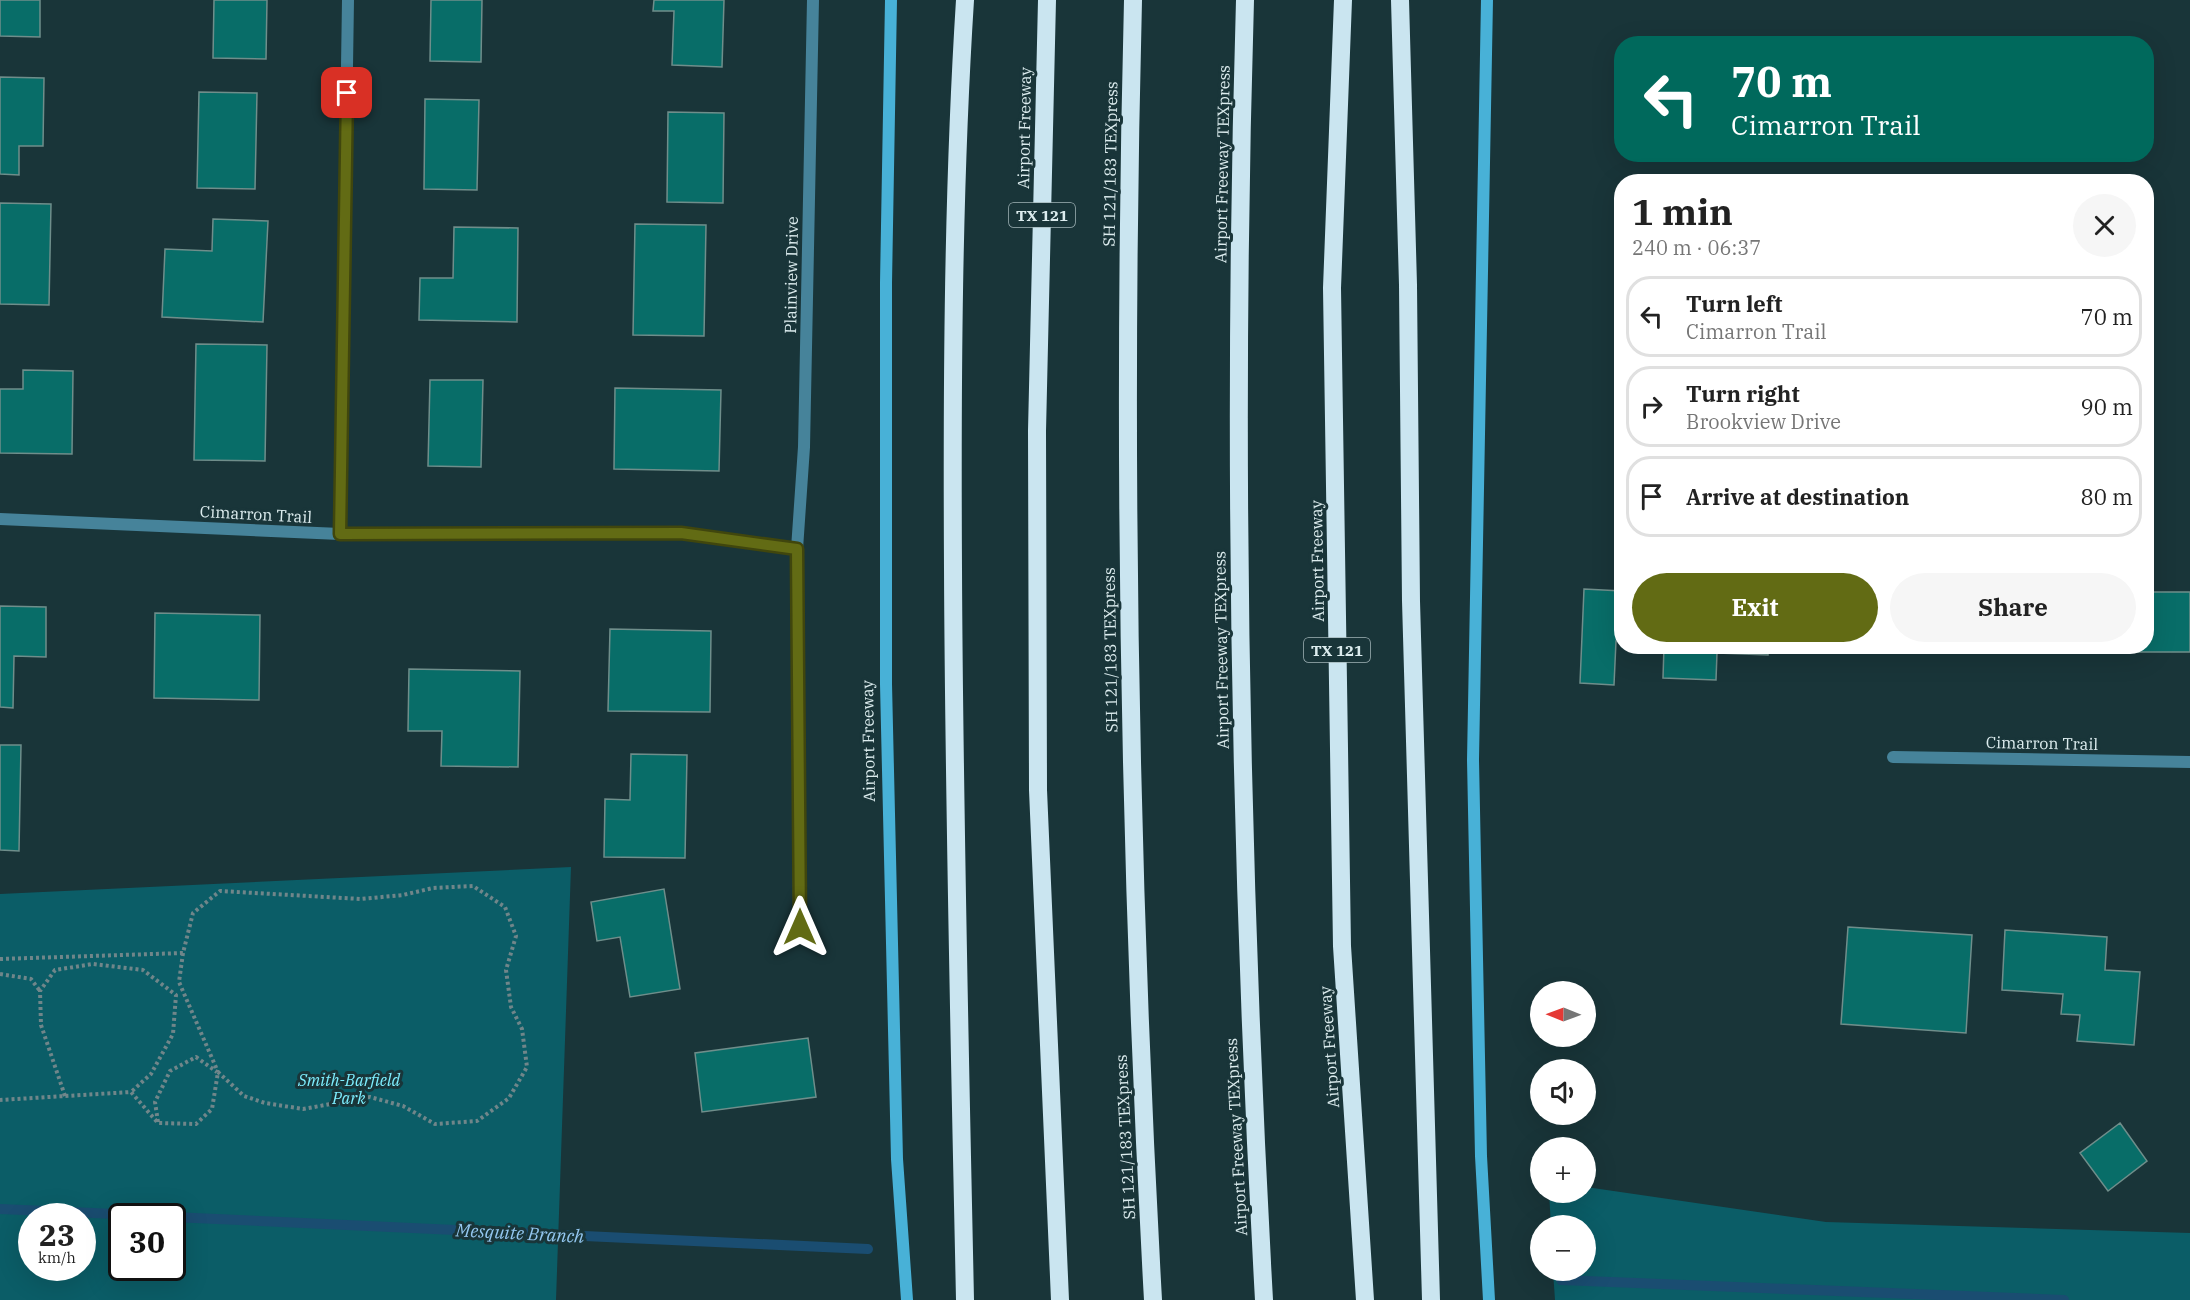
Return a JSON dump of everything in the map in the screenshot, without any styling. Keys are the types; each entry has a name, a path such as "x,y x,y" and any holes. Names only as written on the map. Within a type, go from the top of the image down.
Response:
{"highway":[{"path":"965,0 958,106 952,412 954,824 965,1300"},
{"name":"Airport Freeway","path":"1047,0 1037,431 1038,778 1051,1135 1060,1300"},
{"name":"SH 121/183 TEXpress","path":"1133,0 1128,198 1129,634 1142,1083 1153,1300"},
{"name":"Airport Freeway TEXpress","path":"1245,0 1240,178 1239,606 1252,1093 1264,1300"},
{"name":"Airport Freeway","path":"1343,0 1332,288 1342,946 1365,1300"},
{"path":"1400,0 1408,285 1410,601 1431,1300"}],"main road":[{"name":"Airport Freeway","path":"891,0 886,283 886,673 897,1159 908,1300"},
{"path":"1487,0 1473,760 1481,1156 1489,1300"}],"street":[{"path":"340,534 348,0"},
{"name":"Plainview Drive","path":"800,927 797,549 804,447 813,0"},
{"name":"Cimarron Trail","path":"0,519 340,534 681,533 797,549"},
{"name":"Cimarron Trail","path":"1893,757 2190,762"}],"path":[{"path":"131,1092 158,1123 196,1124 212,1109 218,1072 179,981 193,913 220,891 361,898 403,895 433,888 473,886 505,907 516,936 506,970 511,1007 522,1029 527,1067 509,1098 477,1121 435,1124 403,1106 370,1097 303,1109 266,1103 244,1096 218,1072 196,1057 170,1071 155,1102 158,1123"},
{"path":"0,959 183,953"},
{"path":"0,1100 131,1092 151,1074 173,1034 176,995 143,970 93,964 55,970 40,991"},
{"path":"0,974 31,979 40,991 41,1025 66,1096"}],"green space":[{"name":"Smith-Barfield Park","path":"571,867 556,1300 0,1300 0,894"},
{"path":"1596,1188 1826,1222 2190,1233 2190,1300 1555,1300 1554,1281 1596,1281 1596,1215 1550,1215 1550,1203 1596,1203"}],"building":[{"path":"0,0 40,0 40,37 0,36"},
{"path":"214,0 267,0 266,59 213,58"},
{"path":"431,0 482,0 481,62 430,61"},
{"path":"654,0 724,0 722,67 672,65 674,11 653,11"},
{"path":"0,77 44,78 43,146 19,146 19,175 0,174"},
{"path":"199,92 257,93 255,189 197,188"},
{"path":"425,99 479,100 477,190 424,189"},
{"path":"668,112 724,113 723,203 667,202"},
{"path":"0,203 51,204 49,305 0,304"},
{"path":"213,219 268,221 263,322 162,317 165,249 212,251"},
{"path":"635,224 706,225 704,336 633,335"},
{"path":"454,227 518,228 517,322 419,320 420,278 453,278"},
{"path":"196,344 267,345 265,461 194,460"},
{"path":"23,370 73,371 72,454 0,453 0,389 23,389"},
{"path":"430,380 483,380 481,467 428,466"},
{"path":"615,388 721,390 719,471 614,469"},
{"path":"1584,589 1614,591 1614,685 1580,683"},
{"path":"2154,592 2190,592 2190,652 2154,652"},
{"path":"0,606 46,607 46,657 14,656 13,708 0,707"},
{"path":"155,613 260,615 259,700 154,698"},
{"path":"610,629 711,631 710,712 608,711"},
{"path":"1664,654 1717,654 1716,680 1663,678"},
{"path":"409,669 520,671 518,767 441,766 442,731 408,731"},
{"path":"0,745 21,745 19,851 0,850"},
{"path":"631,754 687,755 685,858 604,857 605,799 630,800"},
{"path":"664,889 680,989 630,997 620,937 597,941 591,902"},
{"path":"1848,927 1972,935 1966,1033 1841,1024"},
{"path":"2005,930 2107,937 2105,970 2140,972 2134,1045 2077,1041 2080,1015 2061,1014 2063,994 2002,990"},
{"path":"808,1038 816,1097 702,1112 695,1053"},
{"path":"2120,1123 2147,1161 2108,1191 2080,1153"}],"waterway":[{"name":"Mesquite Branch","path":"0,1209 108,1214"},
{"name":"Mesquite Branch","path":"186,1218 868,1249"},
{"name":"Mesquite Branch","path":"1586,1281 2064,1300"}],"route":[{"path":"347,93 340,534 681,533 797,549 800,927"}]}
